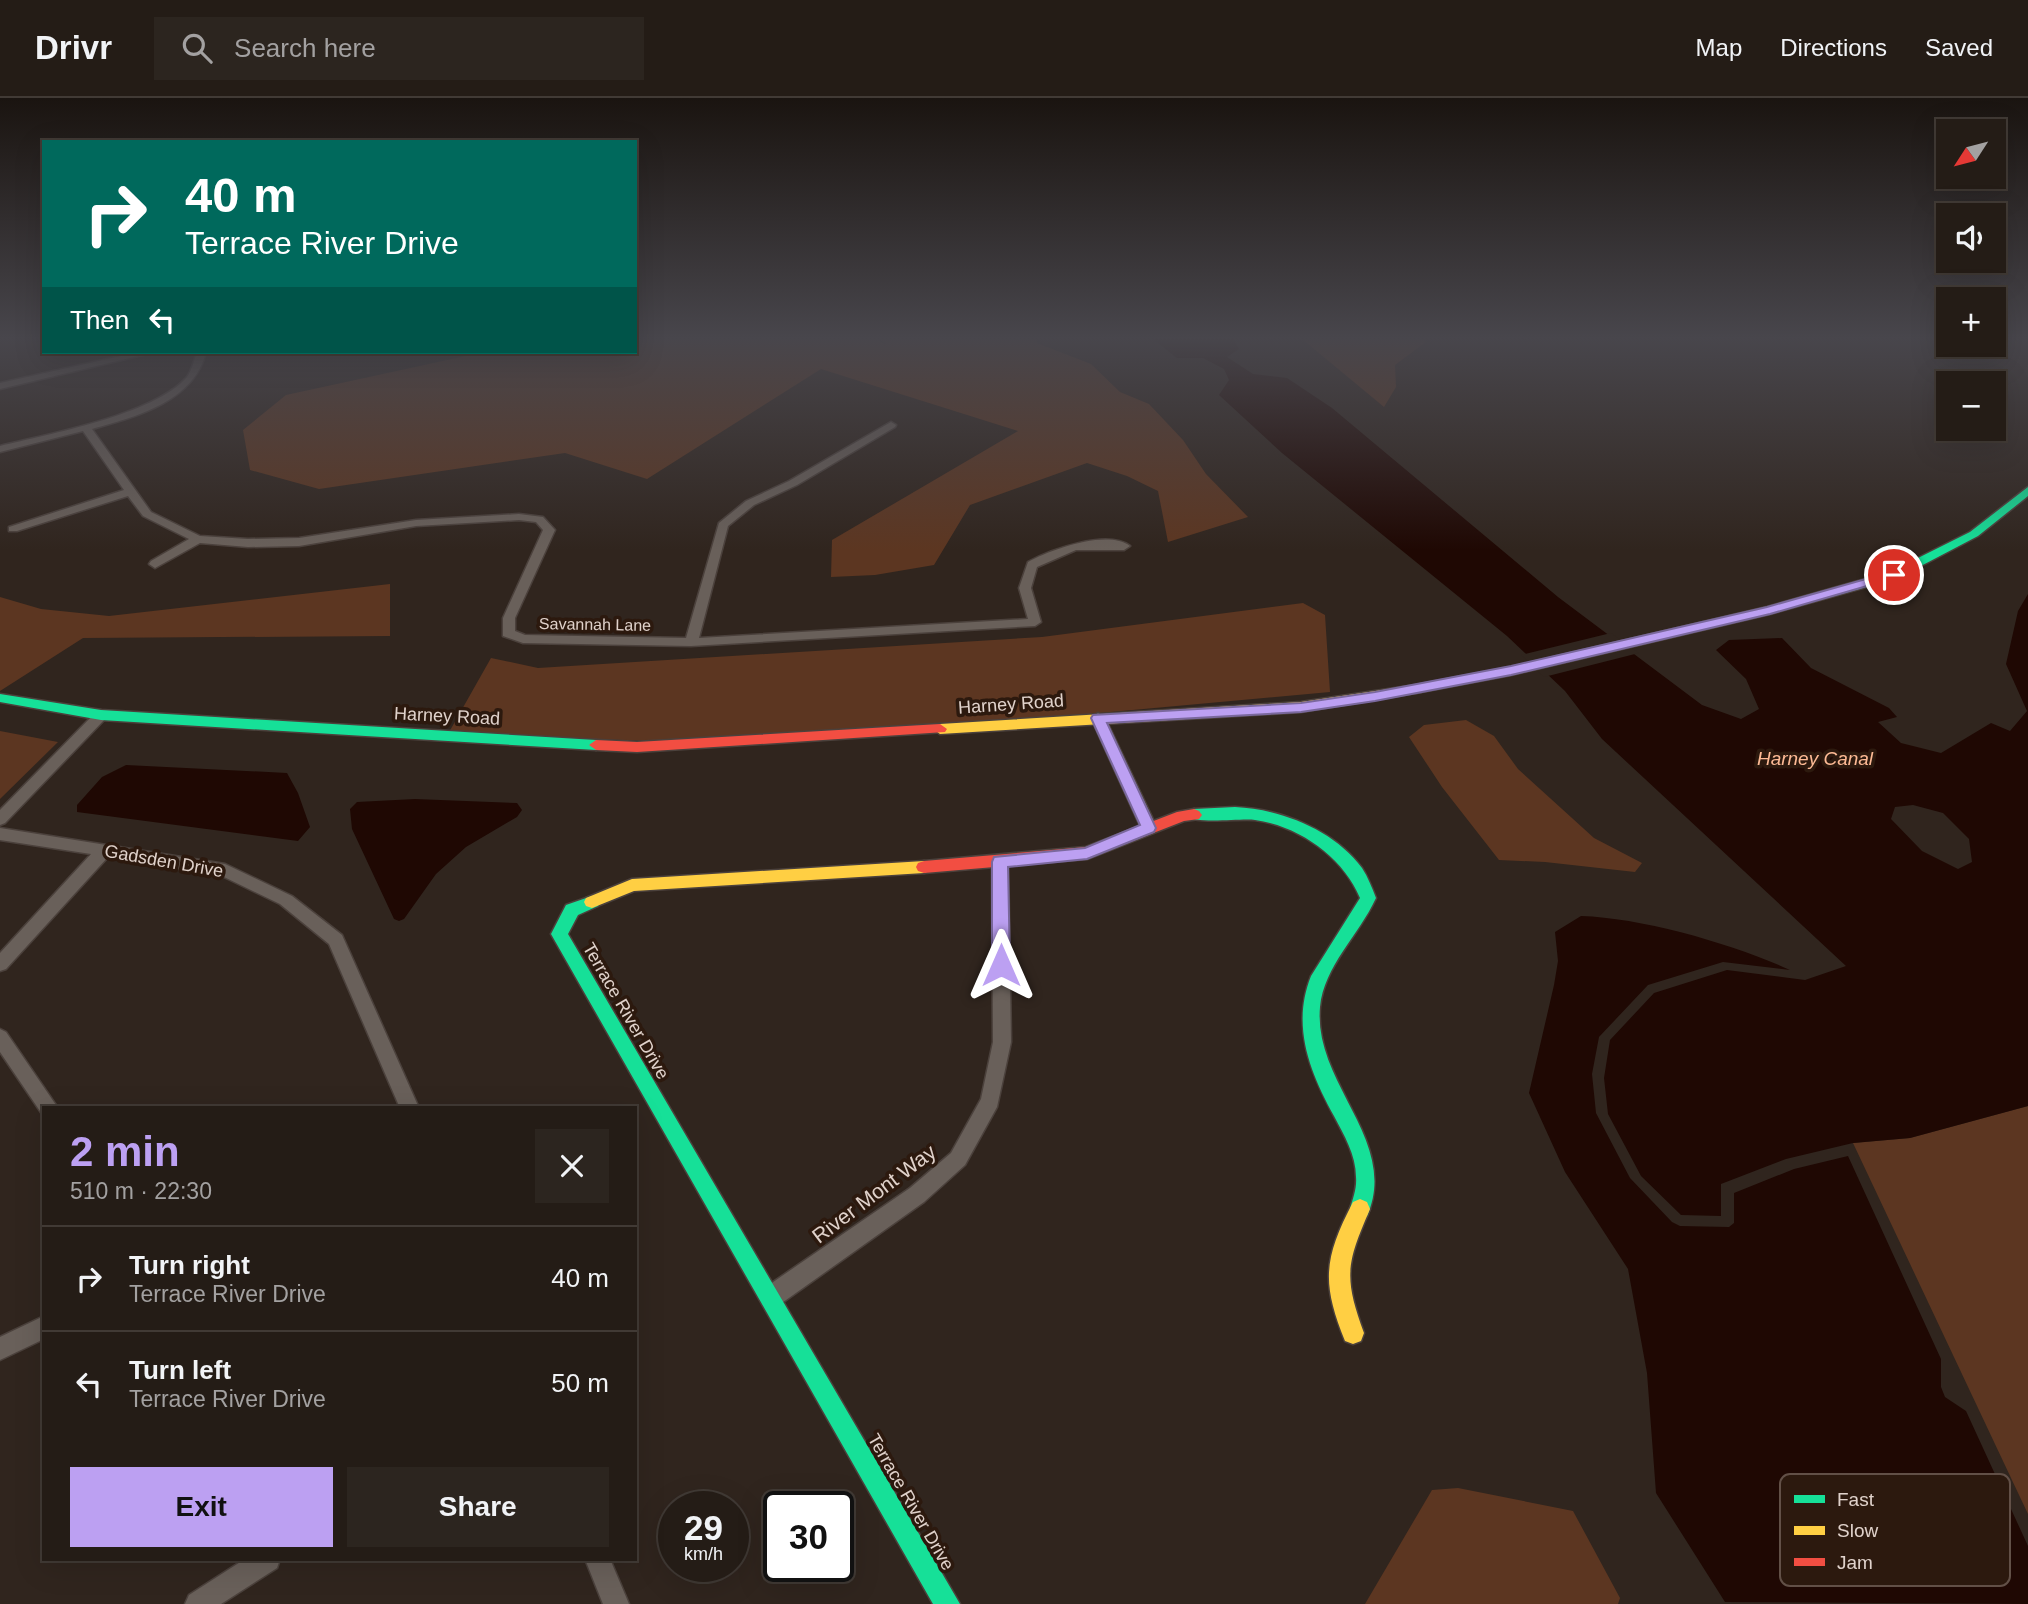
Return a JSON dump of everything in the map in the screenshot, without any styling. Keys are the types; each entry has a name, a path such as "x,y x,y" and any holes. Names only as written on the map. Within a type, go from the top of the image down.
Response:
{"street":[{"path":"0,449 85,427 137,409"},
{"path":"691,642 723,525 750,503 793,483 891,425"},
{"name":"Savannah Lane","path":"85,427 147,514 198,539 248,543 299,542 416,523 519,517 539,519 549,530 509,618 508,633 523,639 691,642 1035,622 1025,587 1032,565 1059,550 1091,544 1124,546"},
{"name":"Harney Road","path":"0,698 101,715 637,747 1301,708 1511,671 1770,610 1894,575 1974,534 2028,490"},
{"path":"13,529 131,491"},
{"path":"155,564 198,539"},
{"path":"0,819 101,715"},
{"path":"1098,718 1149,828"},
{"name":"Terrace River Drive","path":"947,1604 559,934 572,910 632,885 1000,862 1087,853 1182,816 1260,815 1284,822 1326,844 1354,870 1368,898 1362,917 1325,960 1311,1001 1309,1027 1318,1064 1368,1164 1364,1206 1342,1246 1338,1276 1340,1298 1353,1333"},
{"name":"Gadsden Drive","path":"0,834 225,870 286,900 336,940 409,1106"},
{"path":"0,964 105,850"},
{"name":"River Mont Way","path":"771,1297 917,1195 958,1159 990,1101 1002,1042 1000,862"},
{"path":"0,1037 48,1106"},
{"path":"0,1349 42,1328"},
{"path":"198,1604 265,1561"},
{"path":"598,1561 616,1604"}],"shaded area":[{"path":"268,409 757,409 647,479 565,453 319,489 250,470 243,430"},
{"path":"949,409 1154,409 1183,440 1206,474 1248,517 1168,542 1158,491 1127,476 1087,463 970,505 934,565 875,575 831,577 832,540 1018,431"},
{"path":"390,584 390,636 83,638 0,691 0,597 41,609 109,616"},
{"path":"1303,603 1325,615 1330,692 1067,716 679,742 448,734 491,658 538,668 1042,637"},
{"path":"1466,720 1494,736 1518,769 1594,838 1642,863 1635,872 1499,860 1442,787 1409,737 1424,725"},
{"path":"0,731 58,742 0,799"},
{"path":"2028,1106 2028,1514 1853,1143 1910,1138"},
{"path":"1458,1488 1573,1511 1620,1598 1618,1604 1365,1604 1432,1490"}],"water":[{"name":"Harney Canal","path":"1235,409 1334,409 1558,597 1702,705 1741,719 1759,709 1746,679 1716,650 1729,640 1782,638 1811,668 1889,708 1897,717 1878,722 1901,743 1941,753 1991,723 2010,731 2027,711 2006,664 2018,611 2028,594 2028,1106 1910,1138 1853,1143 1786,1159 1721,1184 1721,1216 1681,1215 1641,1176 1608,1114 1604,1078 1610,1040 1654,993 1727,970 1805,980 1846,966 1602,739 1565,691 1507,636 1282,453","holes":["1913,805 1943,813 1969,839 1972,862 1958,869 1922,851 1891,819 1895,807"]},
{"path":"126,765 287,773 298,793 310,827 298,841 77,812 77,805 102,777"},
{"path":"415,799 517,803 522,810 517,817 466,847 436,874 404,919 399,921 394,919 352,829 350,809 357,802"},
{"path":"1581,916 1632,922 1715,942 1790,970 1723,962 1648,985 1599,1037 1592,1074 1596,1113 1630,1178 1672,1222 1680,1226 1729,1227 1734,1223 1734,1193 1794,1169 1848,1156 1941,1359 1941,1387 1945,1397 1966,1411 1995,1474 1780,1474 1780,1586 2010,1586 2010,1507 2028,1546 2028,1604 1725,1602 1656,1493 1647,1373 1628,1269 1565,1172 1529,1093 1558,961 1555,932"}],"pier":[{"path":"1611,633 1639,653 1544,677 1521,655"}],"traffic: fast":[{"path":"1416,689 1511,671 1770,610 1894,575 1974,534 2028,490"},
{"path":"0,698 101,715 596,745"},
{"path":"1194,815 1252,814 1285,822 1311,834 1344,859 1355,872 1368,898 1319,976 1310,1018 1315,1051 1322,1073 1354,1136 1364,1163 1365,1193 1360,1209"},
{"path":"592,902 572,910 559,934 947,1604"}],"traffic: slow":[{"path":"940,729 1301,707 1416,689"},
{"path":"592,902 632,885 924,867"},
{"path":"1353,1333 1341,1298 1338,1270 1345,1242 1360,1209"}],"traffic: jam":[{"path":"596,745 637,747 940,729"},
{"path":"924,867 1087,853 1182,816 1194,815"}],"route":[{"path":"1001,965 1000,862 1087,853 1149,828 1098,718 1301,708 1375,697 1511,671 1770,610 1894,575"}]}
